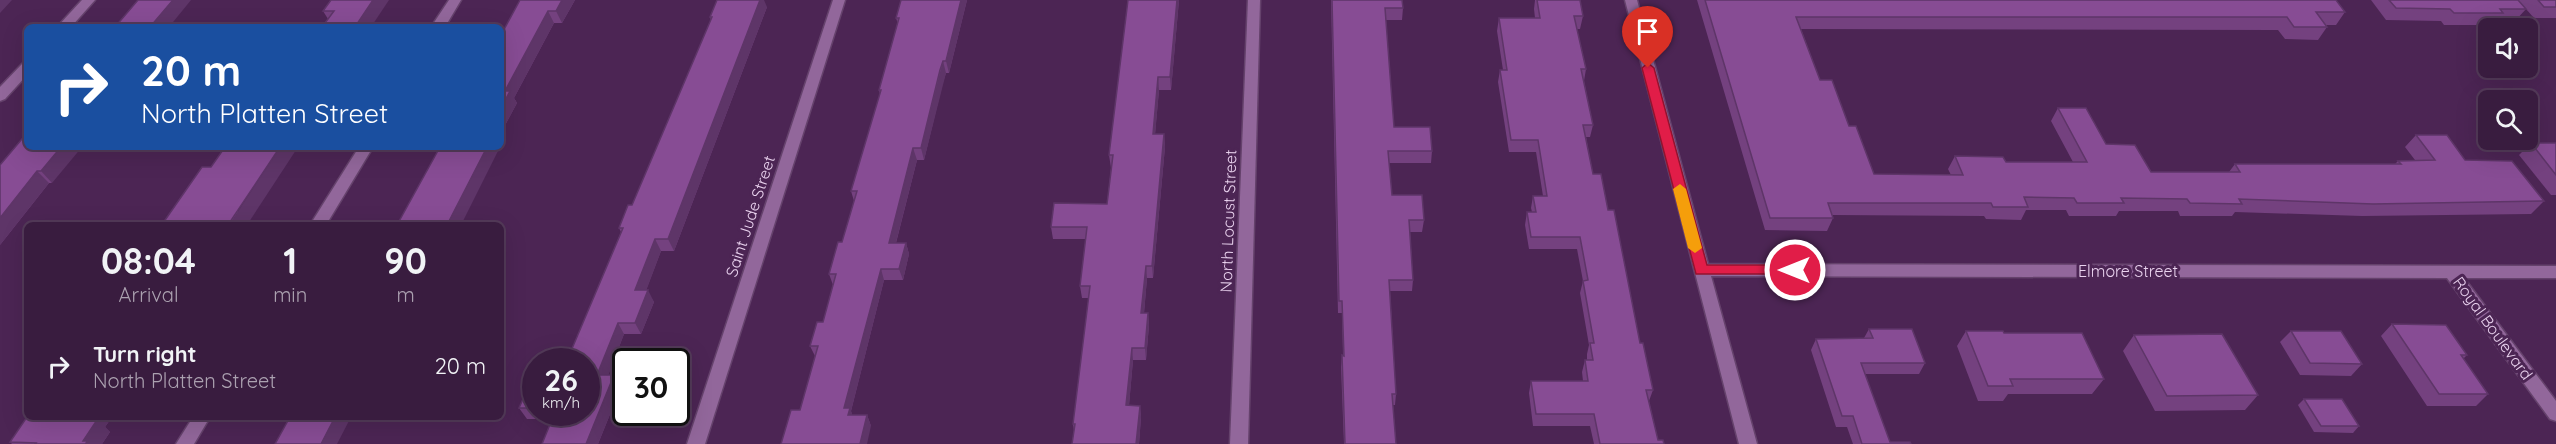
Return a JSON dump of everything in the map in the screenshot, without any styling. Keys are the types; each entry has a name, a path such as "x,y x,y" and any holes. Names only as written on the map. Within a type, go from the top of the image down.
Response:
{"street":[{"path":"67,24 90,0"},
{"path":"440,24 455,0"},
{"name":"Saint Jude Street","path":"696,444 839,0"},
{"name":"North Locust Street","path":"1239,444 1254,0"},
{"path":"1631,0 1748,444"},
{"path":"0,96 24,70"},
{"path":"320,222 364,150"},
{"name":"Elmore Street","path":"1701,270 2556,272"},
{"name":"Royal Boulevard","path":"2451,272 2556,414"},
{"path":"185,444 200,420"}],"building":[{"path":"138,0 173,0 153,24 118,24"},
{"path":"331,0 373,0 357,24 324,24 334,11 323,11"},
{"path":"520,0 562,0 556,11 548,11 505,91 510,91 504,102 504,29"},
{"path":"717,0 760,0 668,239 655,239 635,290 648,290 635,323 618,323 600,368 600,348 572,348 623,228 619,228 628,205 632,205 712,17 710,17"},
{"path":"901,0 961,0 946,61 943,61 940,70 921,148 913,148 889,243 906,243 899,269 881,269 844,408 850,408 848,415 867,415 860,444 781,444 791,410 800,410 818,346 810,346 817,322 823,322 836,274 829,274 838,242 842,242 857,191 851,191 881,90 879,90 899,18 896,18"},
{"path":"1128,0 1177,0 1170,77 1158,77 1153,134 1164,134 1152,266 1146,266 1141,313 1148,313 1145,348 1132,348 1126,405 1140,406 1136,444 1072,444 1090,286 1080,286 1087,227 1051,227 1054,203 1107,204 1113,155 1109,155"},
{"path":"1332,0 1402,0 1403,8 1385,8 1394,127 1430,127 1432,151 1388,151 1392,195 1422,195 1424,220 1409,220 1413,280 1389,280 1396,394 1392,394 1396,444 1345,444 1342,301 1339,301"},
{"path":"1537,0 1580,0 1583,16 1574,16 1586,69 1581,69 1593,125 1583,125 1593,174 1601,174 1608,210 1614,210 1640,343 1643,343 1653,390 1646,390 1658,440 1663,440 1664,444 1600,444 1594,414 1536,414 1531,381 1588,381 1585,360 1593,360 1590,343 1594,343 1583,281 1588,280 1580,237 1531,237 1527,212 1536,212 1533,196 1547,196 1538,140 1511,140 1500,70 1507,70 1499,18 1540,18"},
{"path":"1705,0 2336,0 2345,12 2316,12 2327,27 2294,27 2287,17 1796,17 1820,80 1832,80 1849,126 1856,126 1874,174 1963,175 1955,156 2003,157 2006,162 2087,162 2058,108 2086,108 2106,144 2135,145 2151,172 2240,172 2235,164 2401,164 2398,161 2435,160 2416,135 2447,135 2465,160 2512,161 2544,201 2373,204 2239,199 2242,204 2190,203 2187,199 2121,198 2124,203 2077,203 2074,198 2024,197 2028,207 1993,207 1991,203 1828,203 1833,218 1770,218"},
{"path":"2389,0 2518,0 2526,9 2500,9 2503,13 2454,13 2450,9 2396,8"},
{"path":"2538,0 2556,0 2556,7 2544,7"},
{"path":"24,137 24,150 58,150 41,171 37,171 0,218 0,165"},
{"path":"2538,143 2556,143 2556,175 2536,150"},
{"path":"223,150 278,150 230,222 164,222 202,167 211,167"},
{"path":"438,150 485,150 449,222 399,222"},
{"path":"2392,324 2446,325 2467,355 2461,355 2488,394 2439,394"},
{"path":"1869,329 1912,329 1925,363 1861,363 1890,442 1910,442 1911,444 1862,444 1853,416 1842,416 1816,339 1873,338"},
{"path":"1966,331 2082,333 2104,379 2010,379 2013,386 1988,386"},
{"path":"2291,331 2341,331 2362,364 2310,363"},
{"path":"2222,334 2258,395 2167,396 2134,335"},
{"path":"600,375 612,375 600,410"},
{"path":"2304,399 2342,399 2359,426 2321,426"},
{"path":"25,420 97,420 83,441 88,441 85,444 10,442"},
{"path":"288,420 333,420 321,444 275,444"},
{"path":"549,426 593,426 586,444 542,444"}],"slow traffic":[{"path":"1680,189 1695,248"}],"route":[{"path":"1648,68 1701,270 1795,270"}]}
